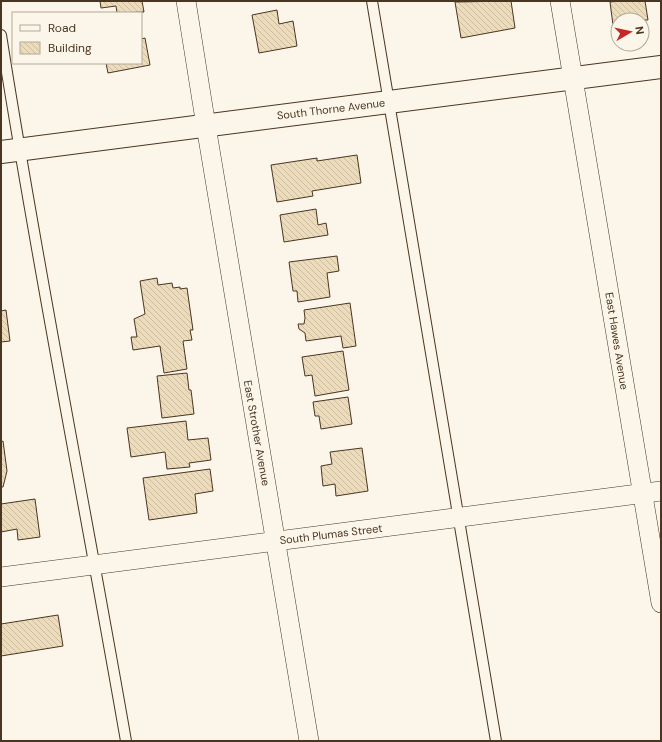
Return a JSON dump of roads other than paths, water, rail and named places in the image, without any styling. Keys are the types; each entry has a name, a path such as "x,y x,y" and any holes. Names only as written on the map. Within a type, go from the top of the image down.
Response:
{"main road":[{"name":"South Thorne Avenue","path":"10,151 661,67"}],"street":[{"name":"East Strother Avenue","path":"186,1 309,741"},
{"name":"East Hawes Avenue","path":"560,1 652,492 661,603"},
{"name":"South Plumas Street","path":"1,577 652,492"}],"lane":[{"path":"372,1 496,741"},
{"path":"1,35 10,151 95,565 126,741"}]}
